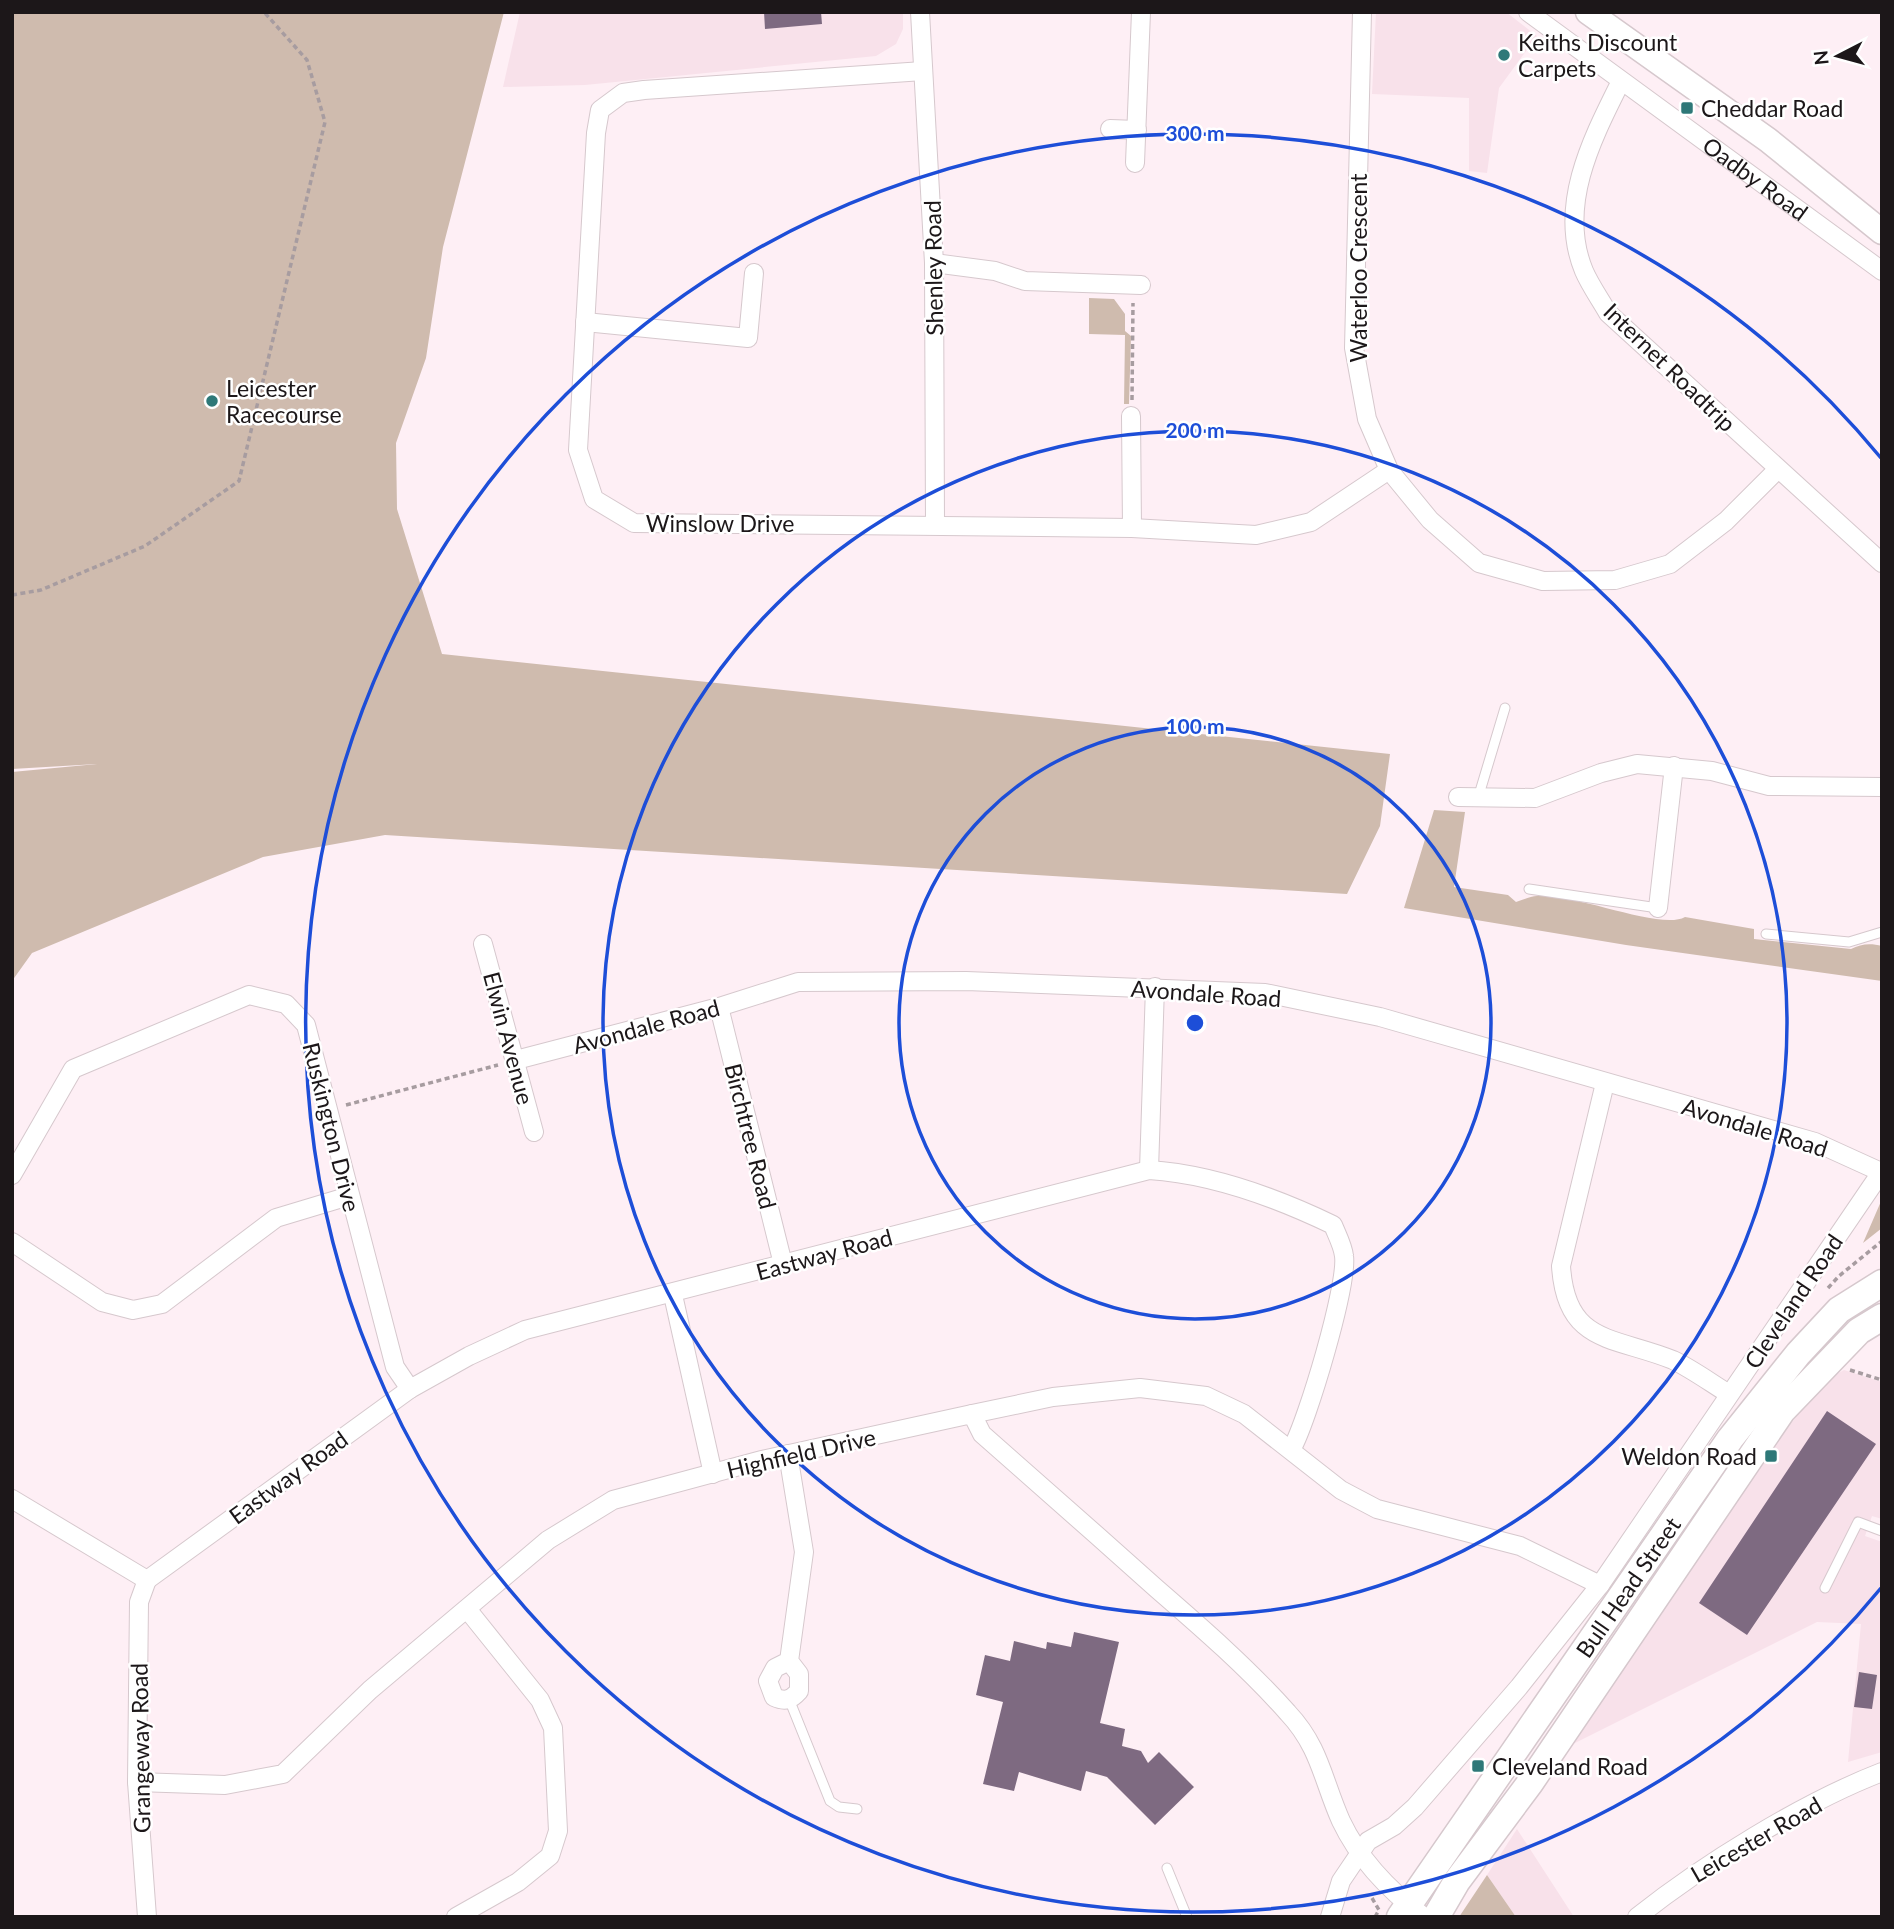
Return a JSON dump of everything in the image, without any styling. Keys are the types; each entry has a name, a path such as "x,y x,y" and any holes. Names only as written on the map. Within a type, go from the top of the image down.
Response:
{"main road":[{"name":"Oadby Road","path":"1588,12 1769,140 1882,232"},
{"name":"Bull Head Street","path":"1411,1913 1730,1439 1798,1354 1839,1310 1882,1283"},
{"name":"Bull Head Street","path":"1436,1917 1457,1881 1530,1783 1782,1411 1859,1331 1882,1317"}],"street":[{"name":"Shenley Road","path":"920,12 934,263 935,524"},
{"path":"1135,163 1141,12"},
{"name":"Waterloo Crescent","path":"1362,12 1354,348 1367,419 1389,470 1430,520 1479,563 1543,581 1615,580 1670,564 1726,521 1777,470"},
{"name":"Oadby Road","path":"1528,12 1882,271"},
{"name":"Winslow Drive","path":"923,71 644,90 623,93 610,99 600,110 596,133 578,450 594,499 634,523 935,524 1132,528 1256,535 1311,522 1389,470"},
{"name":"Internet Roadtrip","path":"1622,81 1590,143 1577,189 1575,234 1583,271 1608,313 1882,563"},
{"path":"1110,129 1137,130"},
{"path":"934,263 995,271 1025,281 1137,285"},
{"path":"585,322 748,338 754,273"},
{"path":"1131,416 1132,528"},
{"path":"1458,797 1535,798 1628,766 1674,766 1712,771 1769,786 1882,787"},
{"path":"1658,908 1674,766"},
{"name":"Elwin Avenue","path":"483,944 534,1132"},
{"name":"Avondale Road","path":"516,1060 719,1007 798,982 966,981 1265,993 1380,1017 1815,1142 1881,1172"},
{"path":"1149,1170 1155,987"},
{"name":"Ruskington Drive","path":"12,1175 73,1069 249,995 286,1004 306,1025 395,1367 410,1389"},
{"name":"Birchtree Road","path":"719,1007 783,1264"},
{"path":"1605,1083 1561,1266 1563,1293 1577,1319 1595,1333 1675,1361 1729,1394"},
{"name":"Eastway Road","path":"147,1580 410,1389 470,1356 526,1330 673,1295 1149,1170 1188,1172 1304,1211 1333,1225 1344,1257 1338,1300 1303,1428 1292,1448"},
{"name":"Cleveland Road","path":"1360,1852 1368,1842 1394,1826 1415,1807 1519,1687 1600,1585 1881,1172"},
{"path":"12,1242 102,1302 133,1310 162,1304 276,1217 349,1196"},
{"path":"673,1295 713,1474"},
{"name":"Highfield Drive","path":"137,1782 225,1785 283,1774 370,1690 548,1541 613,1500 788,1454 1054,1397 1140,1388 1206,1396 1244,1414 1292,1448 1341,1490 1377,1509 1520,1546 1600,1585"},
{"path":"972,1414 982,1434 1206,1632 1288,1712 1310,1739 1342,1823 1381,1880 1411,1913"},
{"path":"788,1454 804,1552 789,1661"},
{"path":"12,1499 147,1580"},
{"name":"Grangeway Road","path":"147,1580 139,1602 137,1782 147,1917"},
{"path":"456,1917 518,1882 550,1856 558,1831 553,1728 540,1700 467,1609"},
{"path":"789,1661 796,1668 799,1690 789,1699 782,1701 774,1697 768,1681 775,1668 789,1661"},
{"name":"Leicester Road","path":"1637,1917 1678,1885 1784,1821 1882,1772"},
{"path":"1329,1917 1341,1881 1360,1852"}],"lane":[{"path":"1478,798 1505,708"},
{"path":"1529,889 1658,908"},
{"path":"1766,934 1849,942 1882,932"},
{"path":"1825,1588 1858,1522 1882,1531"},
{"path":"789,1699 830,1801 839,1807 857,1809"},
{"path":"1167,1868 1187,1917"}],"path":[{"path":"12,596 41,590 145,546 239,481 325,122 307,60 264,12"},
{"path":"1131,416 1137,285"},
{"path":"327,1110 516,1060"},
{"path":"1847,1369 1882,1380"},
{"path":"1341,1881 1369,1893 1379,1910 1374,1917"}],"shaded area":[{"name":"Leicester Racecourse","path":"12,12 504,12 443,247 426,358 396,443 397,509 442,654 1390,754 1380,826 1347,894 385,835 263,857 32,953 12,981 12,772 97,764 12,769"},
{"path":"520,12 903,12 903,29 896,44 876,56 585,85 503,87"},
{"path":"1376,12 1506,12 1537,36 1499,88 1487,173 1469,171 1469,98 1372,94"},
{"path":"1089,298 1114,299 1125,314 1125,331 1131,336 1129,404 1124,404 1125,335 1089,334"},
{"path":"1434,810 1465,812 1454,887 1508,895 1516,902 1535,896 1553,897 1657,919 1673,920 1685,917 1754,929 1754,939 1851,949 1866,944 1882,946 1882,981 1626,945 1404,908"},
{"path":"1882,1199 1882,1228 1863,1243"},
{"path":"1844,1370 1882,1382 1882,1519 1872,1516 1865,1536 1882,1542 1882,1752 1848,1762 1861,1624 1817,1622 1573,1744 1696,1546 1824,1381"},
{"path":"1517,1829 1574,1917 1516,1917 1487,1875"},
{"path":"1487,1875 1516,1917 1459,1917"}],"building":[{"path":"764,12 821,12 822,24 765,29"},
{"path":"1827,1411 1876,1444 1747,1635 1699,1603"},
{"path":"1074,1632 1119,1642 1100,1723 1125,1729 1122,1746 1141,1751 1148,1763 1159,1752 1194,1787 1155,1825 1107,1777 1086,1771 1081,1791 1019,1772 1014,1791 983,1784 1003,1702 976,1695 985,1655 1010,1661 1014,1641 1046,1649 1047,1642 1071,1647"},
{"path":"1859,1672 1877,1675 1872,1709 1854,1707"}],"place":[{"name":"Keiths Discount Carpets","path":"1504,55"},
{"name":"Cheddar Road","path":"1687,108"},
{"name":"Leicester Racecourse","path":"212,401"},
{"name":"Weldon Road","path":"1771,1456"},
{"name":"Cleveland Road","path":"1478,1766"}]}
